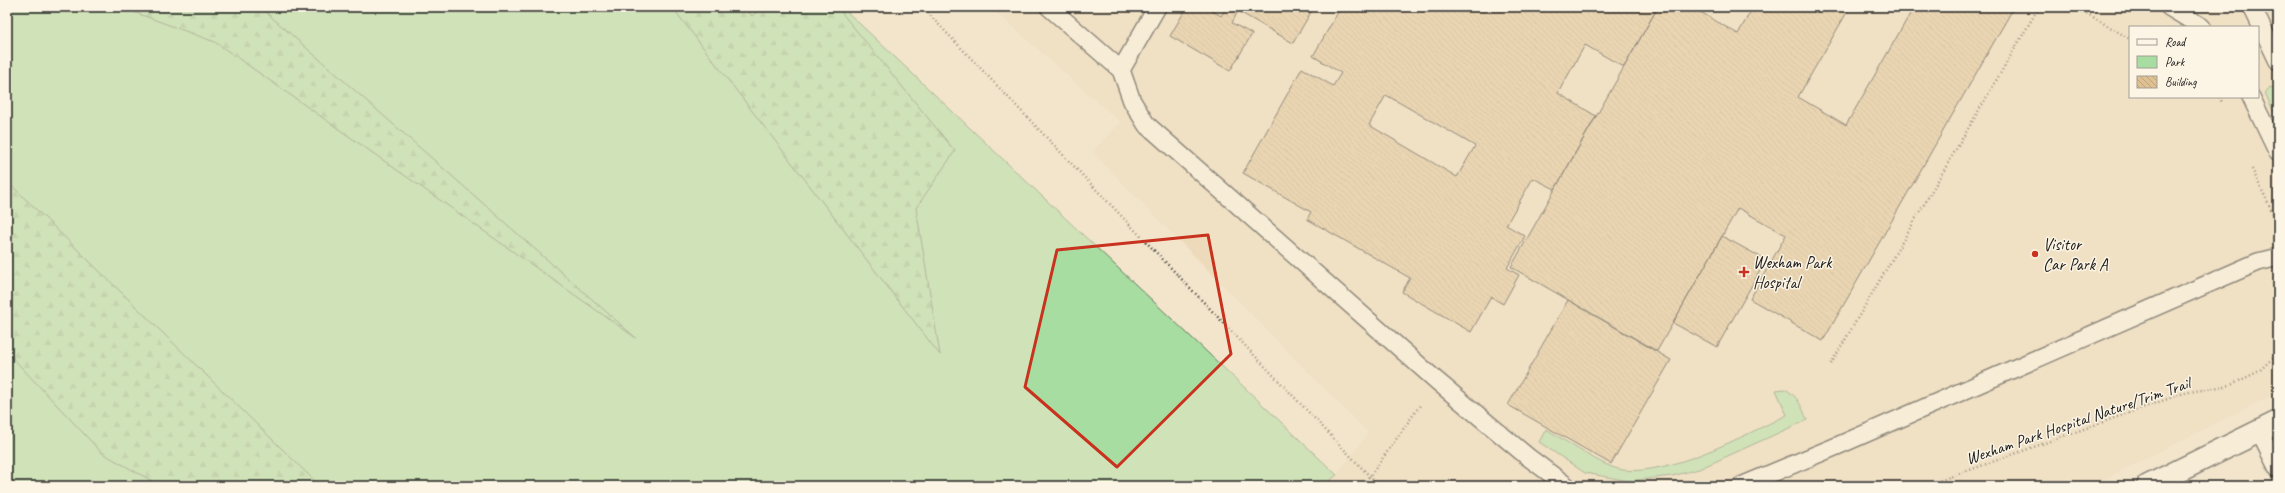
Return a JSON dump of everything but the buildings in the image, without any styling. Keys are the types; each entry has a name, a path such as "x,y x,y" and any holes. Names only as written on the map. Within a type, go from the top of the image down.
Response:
{"street":[{"path":"2148,486 2269,426"}],"lane":[{"path":"1049,7 1121,70 1132,101 1146,124 1438,381 1528,457 1566,486"},
{"path":"1121,70 1157,7"},
{"path":"2169,7 2200,26"},
{"path":"2246,26 2252,14 2251,7"},
{"path":"2251,7 2278,61"},
{"path":"2251,98 2278,153"},
{"path":"1741,486 1837,446 2258,262 2278,257"},
{"path":"2269,426 2278,469"}],"path":[{"path":"922,7 1379,486"},
{"path":"1831,364 2039,7"},
{"path":"2076,7 2129,38"},
{"name":"Wexham Park Hospital Nature/Trim Trail","path":"1925,486 2184,393 2231,385 2259,371 2278,353"},
{"path":"1359,486 1370,476 1438,381"}],"highlighted area":[{"path":"1208,235 1231,354 1117,467 1025,387 1057,250"}],"shaded area":[{"name":"Wexham Park Hospital","path":"990,7 2278,7 2278,392 2091,486 1323,486 1337,475 1368,433 1092,152 1120,122"}],"green space":[{"path":"7,7 842,7 1337,475 1323,486 7,486"},
{"path":"120,7 260,7 636,338 215,42"},
{"path":"672,7 745,7 752,16 763,7 837,7 955,151 916,208 940,355"},
{"path":"2270,87 2278,90 2278,121 2265,93"},
{"path":"7,181 320,486 161,486 102,453 7,352"},
{"path":"1785,389 1796,398 1807,420 1699,469 1672,476 1629,481 1585,473 1539,442 1546,429 1594,459 1614,468 1623,470 1642,470 1662,467 1684,461 1729,443 1787,415 1776,390"}],"place":[{"name":"Visitor Car Park A","path":"2035,254"},
{"name":"Wexham Park Hospital","path":"1744,272"}]}
